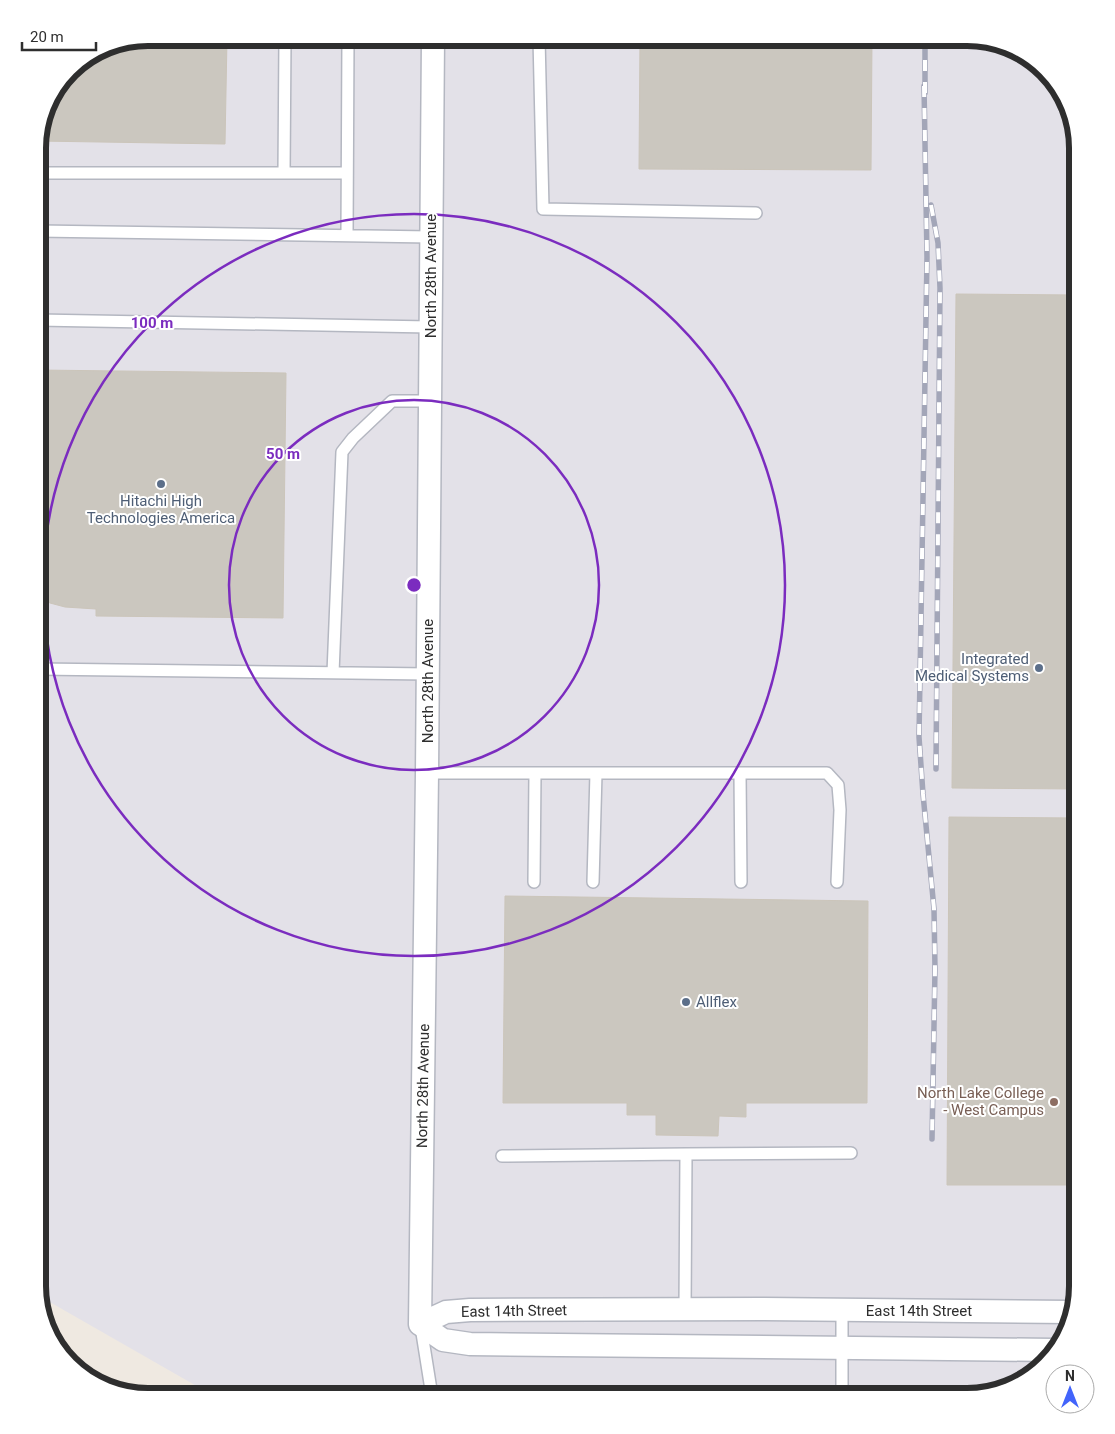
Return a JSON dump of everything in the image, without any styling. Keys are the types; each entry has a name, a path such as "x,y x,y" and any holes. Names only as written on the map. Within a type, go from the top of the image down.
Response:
{"street":[{"name":"North 28th Avenue","path":"420,1324 433,46"},
{"name":"East 14th Street","path":"1046,1350 470,1344 442,1340 420,1324 446,1312 470,1310 1065,1312"}],"lane":[{"path":"284,173 285,46"},
{"path":"347,235 348,46"},
{"path":"539,46 543,209 756,213"},
{"path":"46,173 347,173"},
{"path":"46,230 431,236"},
{"path":"46,320 430,327"},
{"path":"333,673 342,452 353,438 392,401 430,401"},
{"path":"46,668 428,674"},
{"path":"427,774 827,774 838,785 840,810 838,882"},
{"path":"534,882 535,774"},
{"path":"593,882 596,774"},
{"path":"740,774 741,882"},
{"path":"502,1156 851,1153"},
{"path":"685,1310 686,1154"},
{"path":"842,1310 842,1388"},
{"path":"420,1324 431,1388"}],"shaded area":[{"path":"142,46 973,46 1006,54 1018,60 1039,76 1052,92 1065,122 1069,148 1069,1286 1065,1312 1055,1337 1039,1358 1023,1371 986,1386 966,1388 200,1388 47,1299 46,142 54,109 60,97 67,86 86,67 97,60 109,54"}],"building":[{"path":"142,46 227,46 225,144 46,141 54,109 60,97 67,86 86,67 97,60 109,54"},
{"path":"640,46 872,46 871,170 639,169"},
{"path":"956,294 1069,295 1069,789 952,788"},
{"name":"Hitachi High Technologies America","path":"46,370 286,373 283,618 96,616 96,609 65,607 46,601"},
{"path":"949,817 1069,818 1069,1185 947,1185"},
{"name":"Allflex","path":"505,896 868,901 867,1103 746,1103 746,1117 719,1116 718,1136 656,1135 656,1115 627,1115 627,1103 503,1103"}],"railway":[{"path":"925,46 925,93"},
{"path":"924,86 927,257 919,737 934,909 935,969 932,1139"},
{"path":"931,205 938,243 940,288 936,769"}],"place":[{"name":"Hitachi High Technologies America","path":"161,484"},
{"name":"Integrated Medical Systems","path":"1039,668"},
{"name":"Allflex","path":"686,1002"},
{"name":"North Lake College - West Campus","path":"1054,1102"}]}
